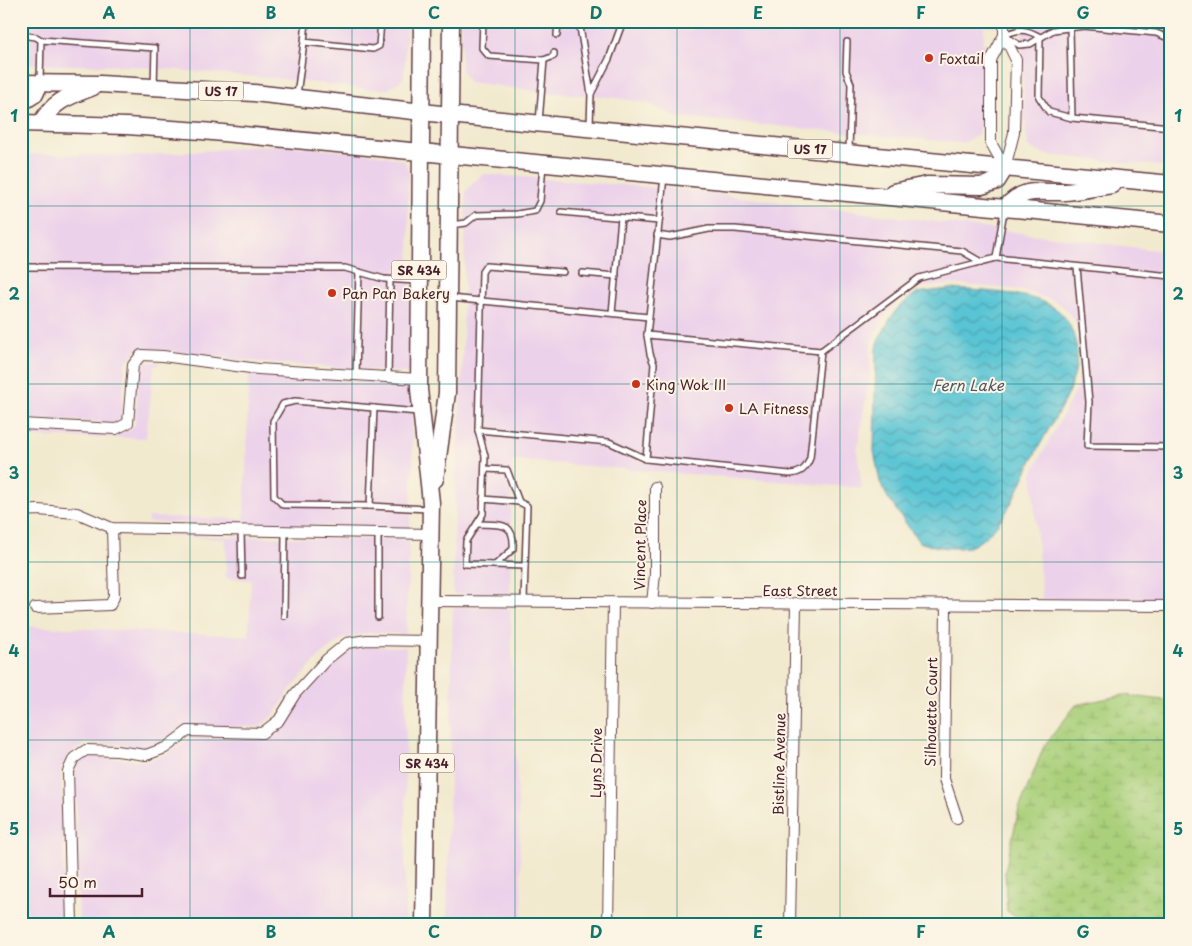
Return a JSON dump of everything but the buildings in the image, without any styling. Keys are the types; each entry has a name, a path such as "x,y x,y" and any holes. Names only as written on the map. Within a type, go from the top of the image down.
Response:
{"main road":[{"name":"SR 434","path":"422,21 419,380 431,506 424,925"},
{"name":"SR 434","path":"431,506 447,393 451,21"},
{"name":"US 17","path":"21,83 154,86 254,93 538,123 1168,184"},
{"path":"21,104 35,94 40,83"},
{"path":"41,123 46,113 54,105 100,84"},
{"path":"21,123 202,131 1171,224"},
{"path":"873,195 927,185 982,186 997,181 1006,168"},
{"path":"1004,208 1012,200 1031,191 1067,192 1136,181"}],"street":[{"path":"1004,21 1004,36 1016,60 1014,133 1006,168"},
{"path":"1004,36 991,60 992,143 1006,168"},
{"path":"21,424 116,429 128,423 132,365 141,355 163,356 258,369 419,380"},
{"name":"Vincent Place","path":"652,603 655,574 655,487"},
{"path":"21,511 77,512 112,528 431,534"},
{"path":"35,608 110,605 114,596 112,528"},
{"name":"East Street","path":"429,600 613,603 1171,606"},
{"name":"Lyns Drive","path":"608,925 613,603"},
{"name":"Bistline Avenue","path":"790,925 796,603"},
{"name":"Silhouette Court","path":"946,604 944,778 957,818"},
{"path":"72,925 68,771 74,758 86,750 117,751 146,755 165,748 188,731 262,733 279,720 295,694 326,660 347,643 367,640 429,641"}],"lane":[{"path":"296,98 306,21"},
{"path":"304,42 373,49 379,46 381,21"},
{"path":"483,21 482,48 489,56 544,60 554,56 554,53"},
{"path":"557,35 558,21"},
{"path":"579,21 591,94 590,128"},
{"path":"591,94 609,59 623,21"},
{"path":"1004,36 1018,45 1030,44 1053,30 1084,26 1156,33 1171,39"},
{"path":"1070,28 1072,118"},
{"path":"1004,36 1018,30 1029,31 1040,37"},
{"path":"21,35 36,36 41,40 155,48 154,86"},
{"path":"1040,37 1039,97 1049,112 1072,118 1171,128 1168,184"},
{"path":"40,83 41,40"},
{"path":"847,42 846,71 851,84 849,153"},
{"path":"538,123 544,60"},
{"path":"449,225 466,223 476,215 517,214 536,211 540,201 543,164"},
{"path":"646,460 654,364 650,354 647,335 664,175"},
{"path":"996,258 1004,208"},
{"path":"561,212 659,221"},
{"path":"612,314 621,218"},
{"path":"657,235 670,237 709,229 735,229 962,251 980,262"},
{"path":"647,335 821,350 918,278 996,258 1171,276"},
{"path":"525,566 465,564 466,541 483,514 484,500 485,456 478,430 482,272 486,266 563,272"},
{"path":"21,267 327,267 345,268 390,280 419,281"},
{"path":"1077,267 1088,394 1087,446 1171,447"},
{"path":"356,375 359,272"},
{"path":"582,273 616,276"},
{"path":"388,378 390,280"},
{"path":"449,298 649,317"},
{"path":"478,430 609,442 646,460 790,474 803,470 808,466 810,458 821,350"},
{"path":"421,412 295,401 282,404 273,421 274,496 283,504 431,506"},
{"path":"370,506 374,408"},
{"path":"485,469 507,470 520,502"},
{"path":"484,500 520,502 527,506 524,602"},
{"path":"477,524 502,525 511,531 514,538 513,549 495,565"},
{"path":"241,531 242,576"},
{"path":"284,616 285,532"},
{"path":"378,533 378,616"}],"shaded area":[{"path":"21,21 407,21 404,77 388,89 368,89 274,78 130,66 21,64"},
{"path":"461,21 579,21 627,27 690,31 706,21 997,21 997,27 984,27 983,103 978,135 962,143 676,117 648,103 469,82 461,70"},
{"path":"1011,21 1171,21 1171,167 1047,155 1028,147 1024,114 1022,26 1011,26"},
{"path":"278,145 374,154 404,160 410,174 408,183 412,373 258,362 164,350 141,349 136,351 125,364 121,419 115,423 21,418 21,154 134,156"},
{"path":"483,174 685,190 1171,252 1171,599 1042,599 1032,473 1076,390 1083,364 1082,341 1076,322 1063,306 1051,299 1015,289 950,284 912,289 894,304 884,316 871,342 869,380 857,451 862,488 512,460 510,595 453,594 456,472 462,381 466,191"},
{"path":"145,362 162,362 154,367 146,438 21,437 21,431 116,436 131,429 135,424 139,367"},
{"path":"249,374 411,385 413,465 410,528 148,522 148,517 244,519"},
{"path":"149,535 409,540 406,634 367,633 342,639 320,656 290,690 273,716 259,727 188,725 183,726 161,743 145,748 117,744 87,743 70,753 61,771 65,925 21,925 21,626 249,636 251,580 226,578 226,539"},
{"path":"453,607 510,608 523,925 447,925"},
{"path":"368,646 406,647 405,925 79,925 75,772 80,762 89,756 148,761 169,753 190,737 267,738 285,723 302,698 331,664 351,649"}],"green space":[{"path":"1123,695 1171,701 1171,925 1027,925 1007,911 1005,871 1019,809 1044,746 1076,705"}],"water":[{"name":"Fern Lake","path":"949,289 1020,295 1046,303 1059,311 1067,321 1073,333 1077,350 1070,388 1011,503 996,527 986,537 974,545 962,548 938,547 919,542 888,498 880,482 874,451 877,343 898,308 916,293"}],"place":[{"name":"Foxtail","path":"929,58"},
{"name":"Pan Pan Bakery","path":"332,293"},
{"name":"King Wok III","path":"636,384"},
{"name":"LA Fitness","path":"729,408"}]}
